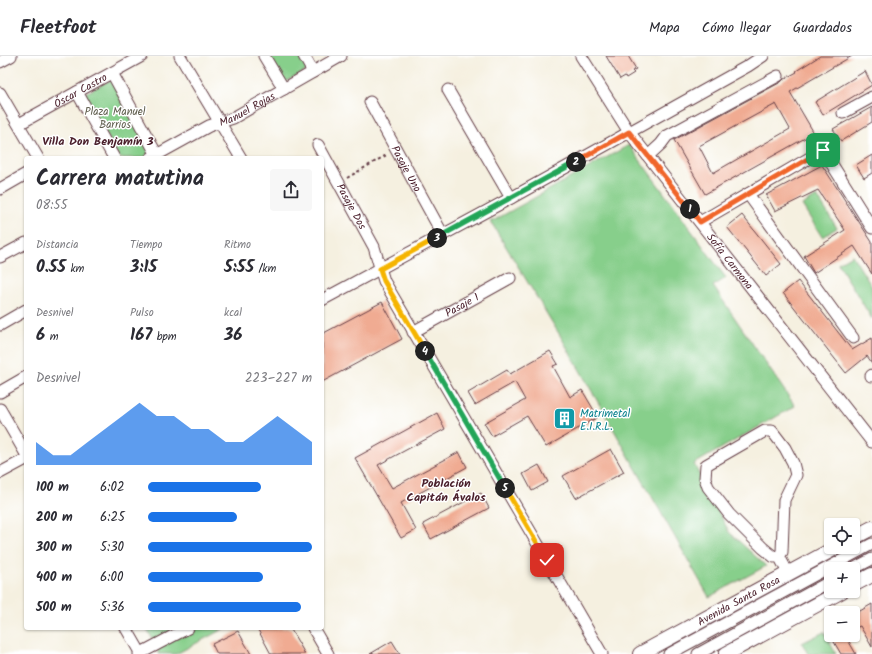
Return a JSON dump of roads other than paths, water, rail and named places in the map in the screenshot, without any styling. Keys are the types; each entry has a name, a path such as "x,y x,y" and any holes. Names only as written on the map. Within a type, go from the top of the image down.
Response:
{"main road":[{"path":"860,534 872,528"},
{"name":"Avenida Santa Rosa","path":"640,654 824,554"},
{"path":"860,581 872,574"},
{"path":"726,654 829,598"}],"street":[{"path":"0,62 11,56"},
{"name":"Óscar Castro","path":"18,124 142,56"},
{"path":"180,56 240,156"},
{"path":"264,56 284,89"},
{"path":"304,56 313,72"},
{"name":"Manuel Rojas","path":"154,156 209,126 233,118 341,56"},
{"name":"Sofía Carmona","path":"581,56 629,132 872,442"},
{"path":"324,297 380,269 511,198 748,66 763,56"},
{"path":"112,73 154,156"},
{"path":"648,156 661,144 666,136 778,76"},
{"path":"448,90 511,198"},
{"path":"0,92 37,156"},
{"path":"77,92 113,156"},
{"path":"843,113 872,97"},
{"name":"Pasaje Uno","path":"370,102 443,235"},
{"name":"Pasaje Dos","path":"318,145 374,247 384,281 602,654"},
{"path":"700,222 823,150 872,228"},
{"path":"0,189 24,175"},
{"path":"748,194 853,338"},
{"path":"0,257 24,243"},
{"name":"Pasaje 1","path":"414,332 510,278"},
{"path":"0,325 24,311"},
{"path":"0,392 24,378"},
{"path":"0,410 24,451"},
{"path":"765,431 772,431 785,448 793,463 796,475 784,500 782,552 779,556 774,557 763,548 729,514 708,486 705,471 706,465 765,431"},
{"path":"0,473 24,460"},
{"path":"669,654 872,544"},
{"path":"779,556 788,573"},
{"path":"860,565 872,559"},
{"path":"698,654 824,585"},
{"path":"127,630 140,654 184,630"},
{"path":"314,630 328,654"}],"place":[{"name":"Matrimetal E.I.R.L.","path":"564,419"}],"district":[{"name":"Villa Don Benjamín 3","path":"98,141"},
{"name":"Población Capitán Ávalos","path":"446,490"}],"park label":[{"name":"Plaza Manuel Barrios","path":"115,117"}]}
